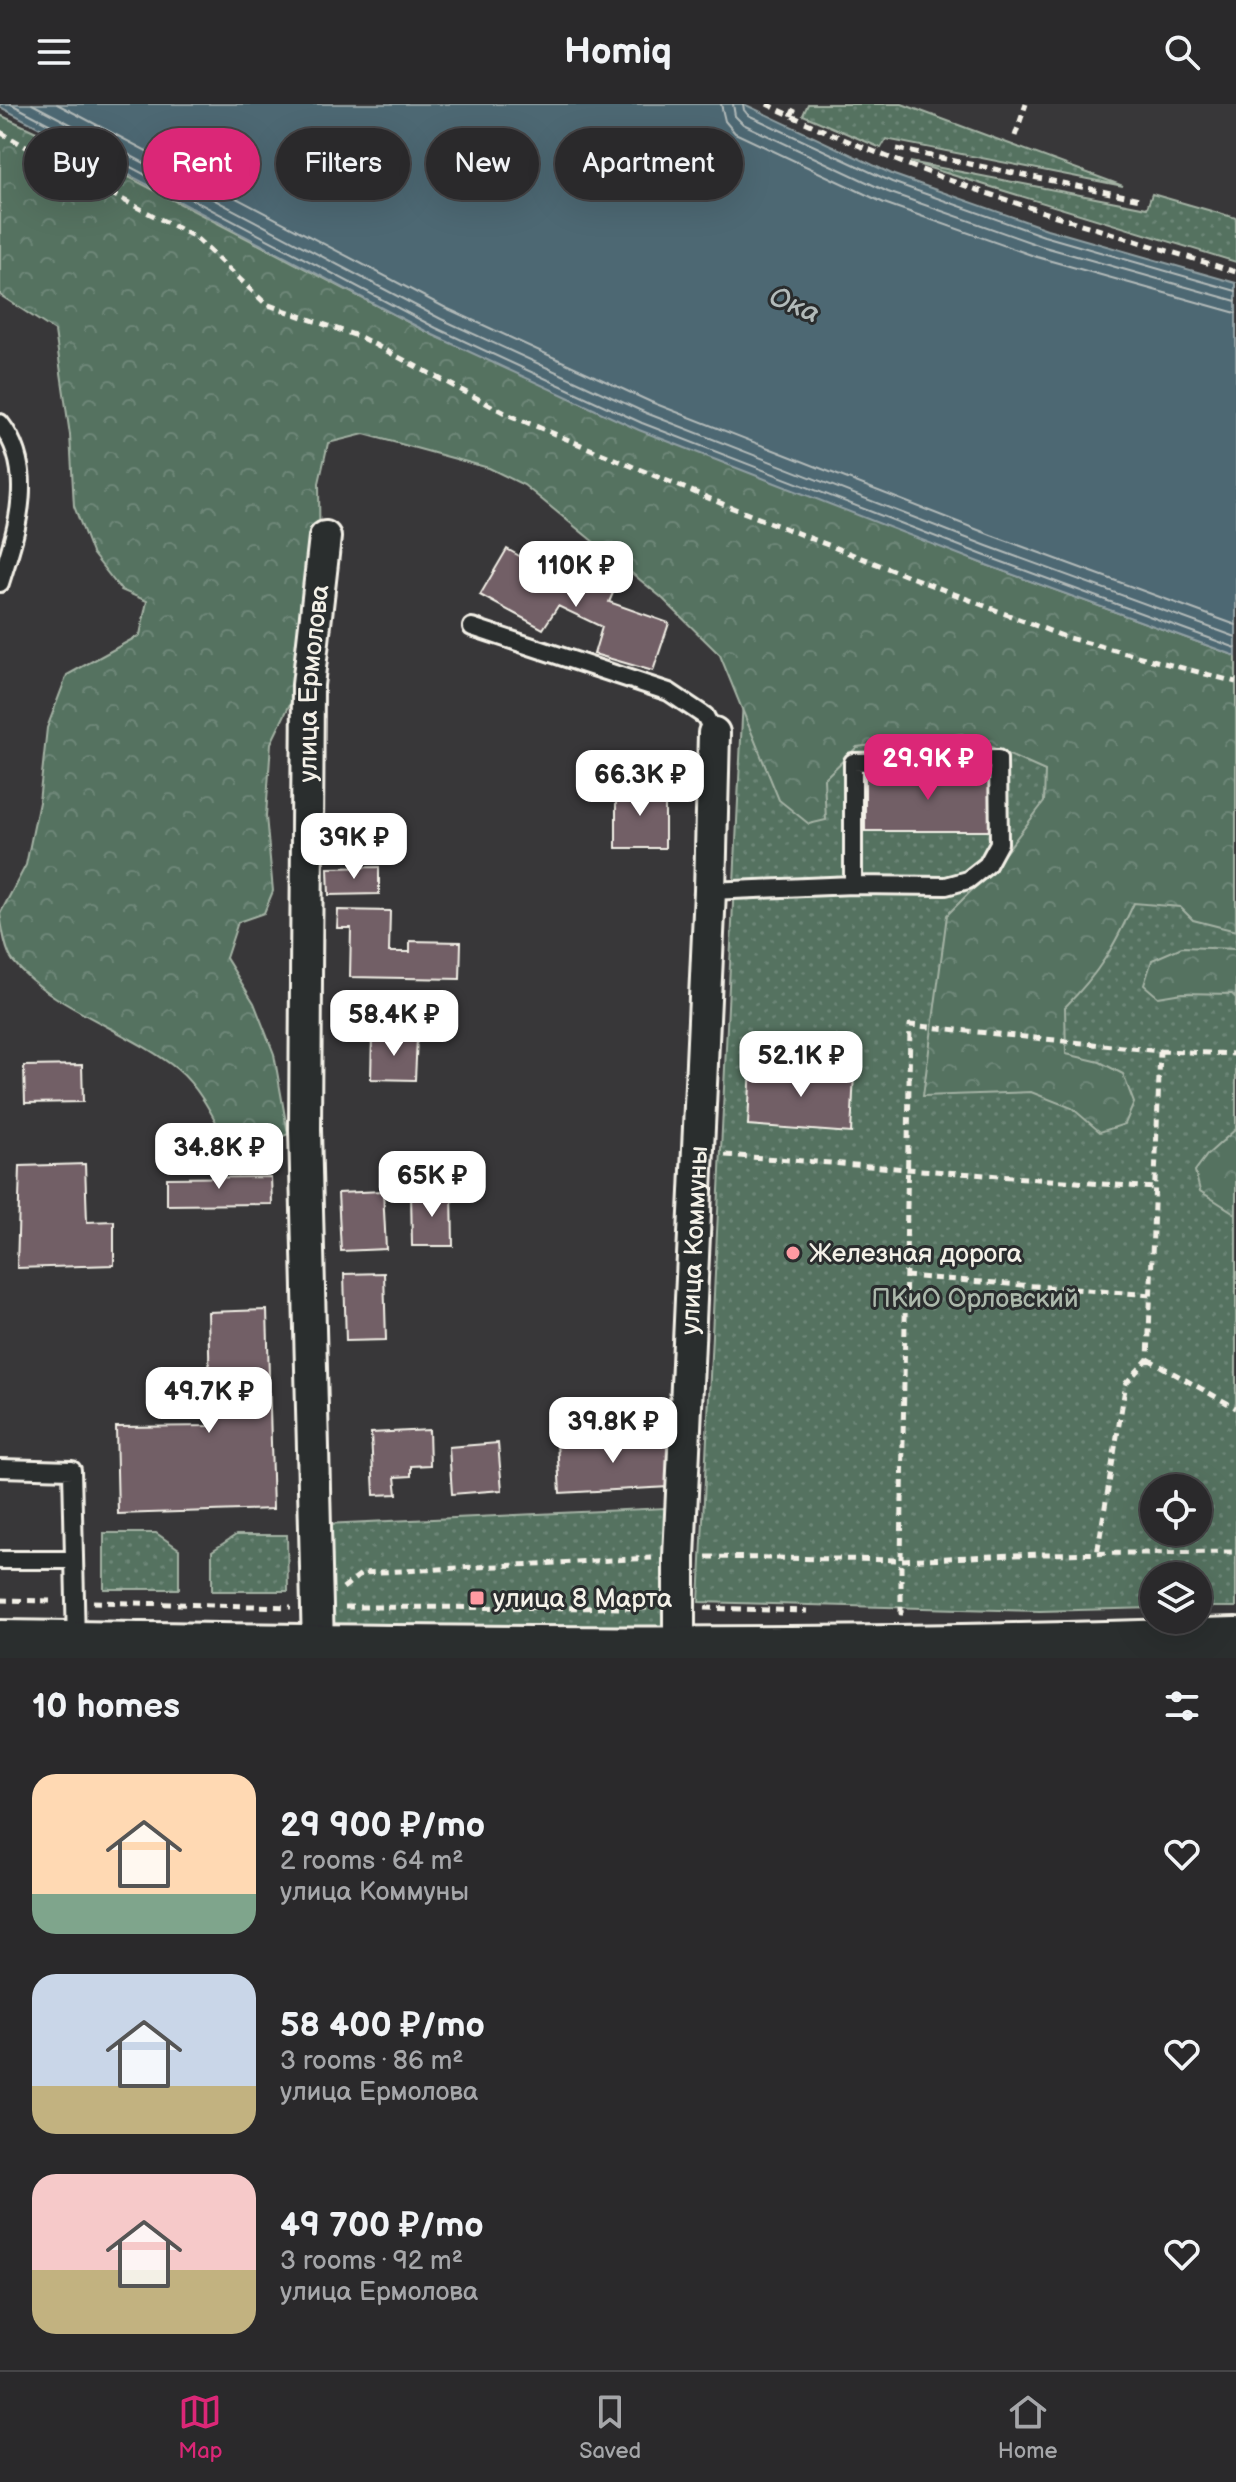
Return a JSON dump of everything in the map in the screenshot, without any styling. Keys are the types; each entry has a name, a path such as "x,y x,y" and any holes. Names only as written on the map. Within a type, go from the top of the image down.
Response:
{"main road":[{"path":"0,1643 76,1644 194,1653 318,1627 414,1654 679,1629 1051,1647 1236,1640"}],"street":[{"name":"улица Ермолова","path":"318,1627 305,1130 308,685 325,537"},
{"name":"улица Коммуны","path":"679,1629 679,1557 710,891 714,733"}],"lane":[{"path":"0,423 9,434 19,464 22,491 19,523 0,583"},
{"path":"472,627 669,692 705,716 714,733"},
{"path":"710,891 853,885 946,886 968,880 987,865 999,843 998,759 853,762 853,885"},
{"path":"0,1468 72,1470 76,1644"},
{"path":"0,1560 74,1560"}],"path":[{"path":"767,104 896,161 1002,199 1236,272"},
{"path":"791,116 797,104"},
{"path":"1015,136 1026,104"},
{"path":"0,132 195,237 266,304 360,337 509,415 725,505 1065,637 1236,682"},
{"path":"897,149 1140,199"},
{"path":"916,1613 901,1613 910,1025 1160,1051 1236,1054"},
{"path":"1097,1554 1126,1383 1148,1359 1160,1051"},
{"path":"698,1153 1155,1188"},
{"path":"905,1276 1151,1295"},
{"path":"1148,1359 1236,1408"},
{"path":"318,1627 362,1573 679,1557 901,1560 1236,1552"},
{"path":"0,1600 76,1601 318,1627 679,1629 821,1611"}],"green space":[{"path":"808,104 902,104 1123,186 886,139 881,148 803,115"},
{"path":"0,115 28,128 24,128 24,200 127,200 127,176 143,184 143,200 173,200 433,335 981,563 1236,656 1236,931 1193,920 1180,907 1134,903 1105,959 1065,1007 1066,1054 1100,1062 1123,1074 1134,1103 1125,1124 1100,1132 1072,1108 1031,1092 923,1096 947,915 992,870 1044,802 1045,771 962,734 857,747 824,779 826,820 809,824 779,800 720,655 661,597 524,485 489,468 364,434 328,443 319,483 320,581 292,700 271,743 266,816 273,891 264,913 238,922 226,958 254,1003 274,1054 288,1134 253,1151 228,1145 200,1094 177,1069 158,1055 69,1006 29,978 10,957 4,939 0,914 26,865 39,802 47,728 67,675 140,635 147,601 121,590 92,553 74,506 70,435 55,331 0,295"},
{"path":"910,162 1147,208 1152,194 1236,218 1236,262"},
{"name":"ПКиО Орловский","path":"750,554 1236,751 1236,1607 1212,1607 1212,1562 1140,1562 1140,1608 1040,1611 699,1602"},
{"path":"1182,947 1236,949 1236,998 1232,994 1182,993 1158,997 1144,985 1152,960"},
{"path":"1236,1129 1236,1214 1200,1191 1195,1171 1207,1155"},
{"path":"666,1508 667,1630 330,1635 325,1524"},
{"path":"104,1533 156,1533 179,1549 179,1589 104,1589"},
{"path":"236,1535 287,1535 288,1591 212,1591 212,1551"}],"water":[{"name":"Ока","path":"0,104 744,104 894,175 1047,229 1236,283 1236,656 981,563 639,430 433,335 177,200 260,200 260,128 143,128 143,182 127,174 127,128 40,128 0,107"}],"building":[{"path":"507,549 564,581 570,573 613,593 609,602 669,623 653,671 594,654 602,627 558,606 543,629 480,595"},
{"path":"865,772 991,772 991,831 865,831"},
{"path":"616,787 665,787 665,848 616,848"},
{"path":"379,867 379,894 329,895 328,868"},
{"path":"338,910 390,911 389,952 410,952 410,941 461,942 460,979 350,977 351,928 337,928"},
{"path":"372,1035 417,1037 415,1080 371,1079"},
{"path":"751,1064 854,1073 851,1133 748,1125"},
{"path":"82,1065 83,1102 25,1103 24,1066"},
{"path":"85,1164 87,1222 114,1221 114,1265 17,1268 20,1166"},
{"path":"271,1177 272,1204 167,1205 167,1178"},
{"path":"383,1191 386,1249 341,1251 338,1193"},
{"path":"452,1191 453,1246 412,1246 411,1192"},
{"path":"384,1273 386,1340 346,1341 344,1274"},
{"path":"267,1310 273,1509 118,1514 116,1427 211,1426 208,1312"},
{"path":"429,1430 430,1465 411,1466 411,1476 395,1477 397,1494 374,1495 371,1433"},
{"path":"667,1437 669,1487 560,1493 557,1442"},
{"path":"498,1443 502,1490 452,1494 449,1447"}],"place":[{"name":"Железная дорога","path":"793,1253"},
{"name":"улица 8 Марта","path":"477,1598"}]}
